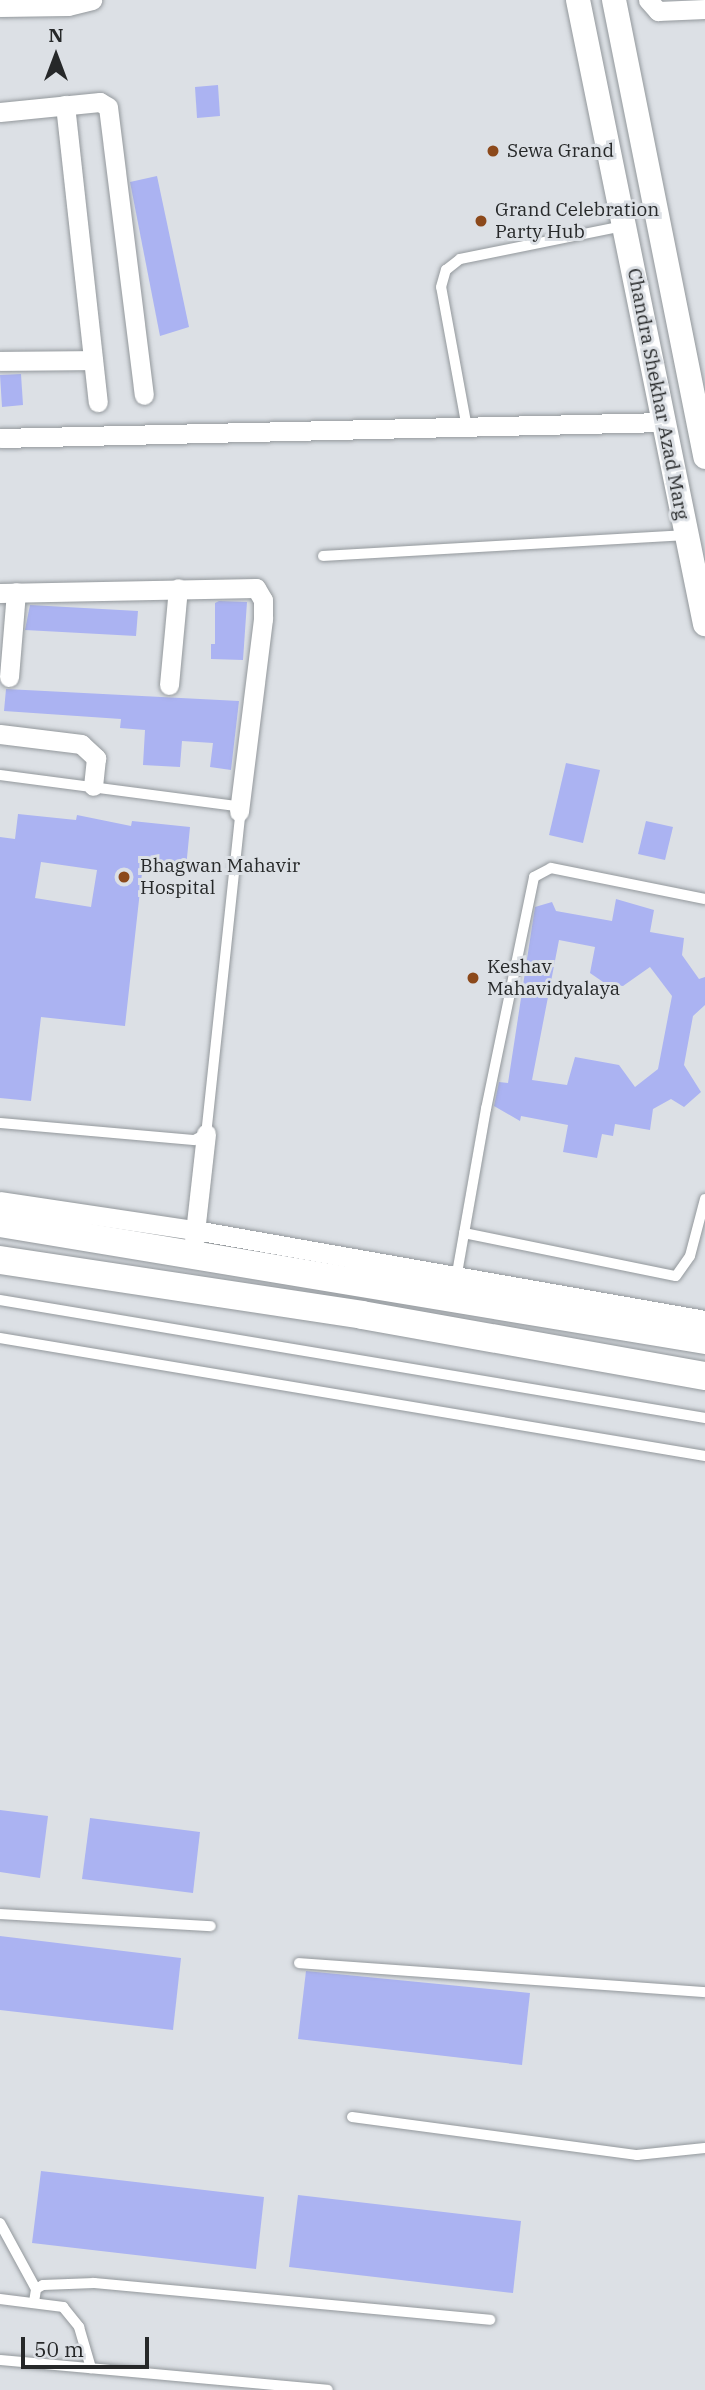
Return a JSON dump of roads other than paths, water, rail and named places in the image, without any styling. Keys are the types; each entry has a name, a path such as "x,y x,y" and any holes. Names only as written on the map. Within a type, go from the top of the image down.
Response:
{"main road":[{"path":"0,1223 194,1241 455,1286 705,1340"},
{"path":"0,1260 362,1315 705,1376"}],"street":[{"path":"0,7 92,0"},
{"name":"Chandra Shekhar Azad Marg","path":"578,0 705,624"},
{"name":"Chandra Shekhar Azad Marg","path":"614,0 705,457"},
{"path":"648,0 658,11 705,9"},
{"path":"0,112 100,102 108,107 144,395"},
{"path":"65,105 97,402"},
{"path":"0,361 93,360"},
{"path":"0,438 664,422"},
{"path":"9,677 8,593 249,586 256,588 263,600 239,812"},
{"path":"169,685 178,588"},
{"path":"0,734 81,744 96,758 93,786"},
{"path":"0,1201 194,1241 206,1134"},
{"path":"455,1286 705,1320"}],"lane":[{"path":"467,428 442,287 446,270 460,259 624,225"},
{"path":"323,556 687,535"},
{"path":"0,775 234,806 239,812 206,1134 194,1140 0,1123"},
{"path":"455,1286 534,877 551,868 705,899"},
{"path":"464,1233 676,1276 690,1256 705,1199"},
{"path":"0,1300 705,1418"},
{"path":"0,1338 705,1456"},
{"path":"0,1913 211,1926"},
{"path":"299,1963 705,1992"},
{"path":"352,2117 636,2155 705,2148"},
{"path":"0,2223 36,2289 34,2302"},
{"path":"36,2289 94,2283 490,2320"},
{"path":"0,2299 63,2307 72,2316 91,2368"},
{"path":"0,2360 328,2390"}],"place":[{"name":"Sewa Grand","path":"493,151"},
{"name":"Grand Celebration Party Hub","path":"481,221"},
{"name":"Bhagwan Mahavir Hospital","path":"124,877"},
{"name":"Keshav Mahavidyalaya","path":"473,978"}]}
